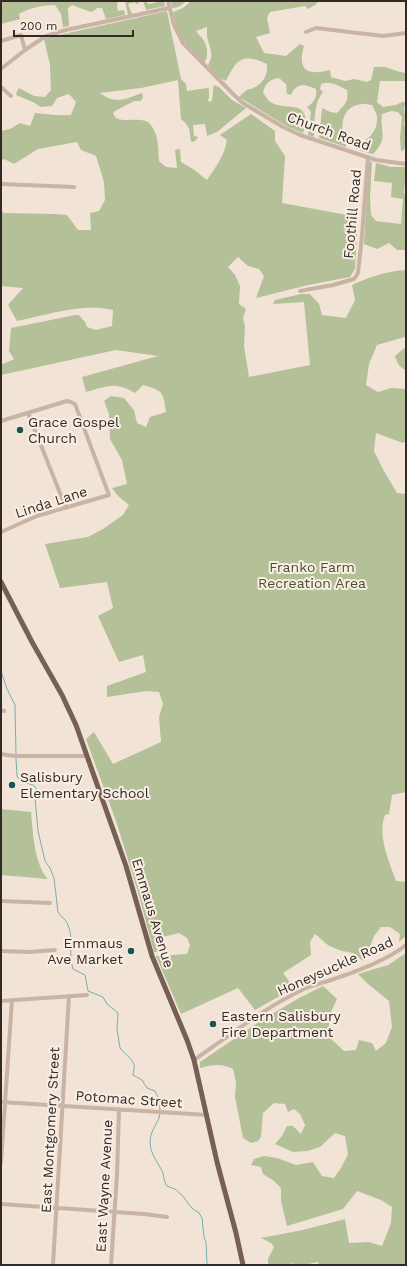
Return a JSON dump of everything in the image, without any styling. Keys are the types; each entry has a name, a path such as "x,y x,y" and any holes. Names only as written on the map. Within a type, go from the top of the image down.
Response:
{"main road":[{"name":"Emmaus Avenue","path":"1,582 68,707 76,725 126,866 152,956 194,1060 217,1162 243,1265"}],"street":[{"name":"Church Road","path":"168,1 174,25 183,43 238,99 291,131 368,157 382,161 406,164"},
{"path":"1,69 42,37 169,8"},
{"path":"306,32 314,29 320,29 383,36 406,32"},
{"path":"1,41 21,35 25,50"},
{"path":"1,87 11,96"},
{"name":"Foothill Road","path":"300,291 333,285 354,279 358,273 368,157"},
{"path":"1,184 74,187"},
{"name":"Linda Lane","path":"1,532 31,518 109,495 75,404 68,401 28,413"},
{"path":"1,420 28,413 66,508"},
{"path":"1,754 16,756 87,756"},
{"path":"1,901 50,902"},
{"name":"Honeysuckle Road","path":"194,1060 273,1006 292,995 348,974 397,952 406,945"},
{"path":"1,951 29,952 55,950"},
{"path":"1,1001 87,995"},
{"name":"East Montgomery Street","path":"53,1265 69,996"},
{"path":"1,1162 3,1102 12,1000"},
{"name":"Potomac Street","path":"3,1102 207,1115"},
{"name":"East Wayne Avenue","path":"111,1265 117,1175 119,1109"},
{"path":"1,1204 167,1216"}],"green space":[{"path":"1,1 118,1 118,11 124,10 125,15 106,19 102,8 97,8 91,12 72,5 68,8 69,26 63,27 61,14 55,5 50,5 27,10 19,14 20,19 1,24"},
{"path":"125,1 139,1 138,4 135,2 128,4 132,14 128,15"},
{"path":"143,1 147,1 148,4 164,1 165,6 146,10"},
{"path":"171,1 186,1 180,6 172,8"},
{"path":"191,1 319,1 308,9 305,6 270,12 267,18 270,33 256,37 264,53 286,56 300,44 304,46 302,62 305,69 315,72 330,70 331,77 345,81 354,79 367,82 371,80 374,67 385,67 406,73 406,81 380,81 377,102 383,107 406,102 404,108 406,141 404,150 401,151 400,138 402,117 398,112 391,111 382,114 383,136 377,149 373,154 361,151 357,144 369,138 377,122 377,117 372,105 366,104 352,107 344,117 342,127 346,147 319,138 322,108 330,112 337,113 347,100 347,90 334,84 321,84 320,89 323,92 316,108 314,137 308,135 311,112 307,107 314,100 316,89 301,85 293,91 291,95 287,94 286,84 279,78 268,82 263,93 269,101 275,104 301,110 304,114 305,121 303,133 288,127 239,97 247,90 252,89 262,82 267,72 267,64 246,58 241,60 234,67 226,81 214,72 208,65 211,58 211,51 207,36 207,27 196,31 207,49 207,56 204,63 188,46 177,28 173,12 183,8"},
{"name":"Franko Farm Recreation Area","path":"167,11 181,79 186,84 187,91 207,88 209,89 208,101 211,102 214,85 219,87 232,100 246,108 217,132 207,136 205,124 193,125 194,136 198,137 193,142 191,141 188,126 181,119 178,80 141,88 100,93 111,99 121,100 142,93 143,97 141,101 134,101 115,111 113,113 115,117 124,120 146,121 155,132 158,142 159,161 166,167 177,168 175,150 180,149 181,162 207,180 219,161 226,146 227,140 220,135 251,114 275,131 275,141 285,156 282,203 358,217 355,269 350,277 308,285 256,298 264,276 259,269 248,266 238,257 228,267 235,275 240,286 239,304 246,309 243,318 245,327 244,346 249,377 310,365 304,302 273,304 275,300 301,294 310,294 319,304 322,315 346,318 355,300 352,285 378,275 406,270 405,337 377,345 369,364 366,385 378,392 391,388 406,389 406,441 403,443 376,433 374,451 397,493 406,494 406,792 392,795 389,814 385,815 382,831 387,857 396,881 406,882 406,936 399,942 400,934 390,927 381,927 374,936 367,955 363,961 353,953 329,946 315,934 310,942 311,955 283,973 294,988 255,1010 238,988 181,1014 156,956 187,954 190,945 187,938 179,933 163,937 165,951 154,952 138,892 117,824 86,739 94,732 113,764 161,742 159,717 163,704 159,692 146,691 107,697 107,686 146,672 143,655 119,662 98,616 113,608 107,582 60,588 45,544 88,537 103,529 123,515 129,505 118,496 112,488 127,484 122,460 110,439 109,414 104,401 111,396 124,398 134,410 137,423 146,427 150,417 166,412 163,396 155,389 143,385 135,393 122,387 111,386 86,392 82,377 158,356 116,350 1,375 1,365 14,359 9,351 11,328 79,315 87,327 96,330 112,326 113,310 101,308 77,309 17,321 8,305 23,288 1,286 1,211 4,213 67,215 78,230 91,230 90,213 99,211 105,200 104,182 96,156 81,150 77,142 38,149 14,164 4,159 1,161 1,131 10,129 20,123 30,126 35,113 71,115 76,102 69,94 57,98 52,106 41,107 16,95 17,91 19,88 34,96 45,97 51,90 50,65 44,39"},
{"path":"369,161 372,162 370,198 371,215 376,221 401,224 403,199 391,197 392,183 374,181 376,163 391,167 406,167 404,193 406,197 406,250 397,250 389,243 377,249 364,244"},
{"path":"406,348 406,370 399,365 395,356"},
{"path":"1,809 31,812 37,856 43,873 48,879 1,875"},
{"path":"406,953 406,1265 319,1265 318,1262 304,1265 293,1265 292,1263 287,1265 268,1265 268,1259 274,1247 271,1243 261,1238 303,1230 345,1219 349,1243 369,1242 382,1246 391,1223 392,1207 381,1200 357,1191 343,1209 287,1226 281,1201 281,1188 274,1181 263,1174 261,1167 251,1165 254,1159 264,1156 277,1158 296,1165 313,1162 322,1176 334,1178 348,1154 345,1136 335,1133 320,1147 307,1151 293,1152 275,1144 282,1136 287,1126 293,1126 301,1134 305,1125 300,1114 294,1109 288,1112 285,1104 274,1103 263,1113 261,1137 258,1141 251,1143 243,1138 235,1097 236,1082 233,1069 216,1065 200,1068 200,1062 262,1020 299,998 323,986 337,999 330,1014 328,1036 344,1051 356,1050 359,1040 372,1043 376,1051 386,1043 392,1027 389,1001 358,974 388,965"}],"waterway":[{"path":"1,671 7,689 15,705 16,755"},
{"path":"16,758 17,776 23,782 33,785 37,790 35,798 38,831 45,861 54,878 58,912 66,921 70,930 73,969 85,975 88,991 103,997 107,1004 118,1013 117,1029 120,1048 134,1064 133,1075 142,1080 147,1088 155,1091 159,1099 160,1111"},
{"path":"160,1114 151,1135 151,1151 163,1173 167,1186 175,1189 183,1196 190,1206 199,1213 202,1218 206,1242 207,1265"}],"place":[{"name":"Grace Gospel Church","path":"20,430"},
{"name":"Salisbury Elementary School","path":"12,785"},
{"name":"Emmaus Ave Market","path":"131,951"},
{"name":"Eastern Salisbury Fire Department","path":"213,1024"}]}
